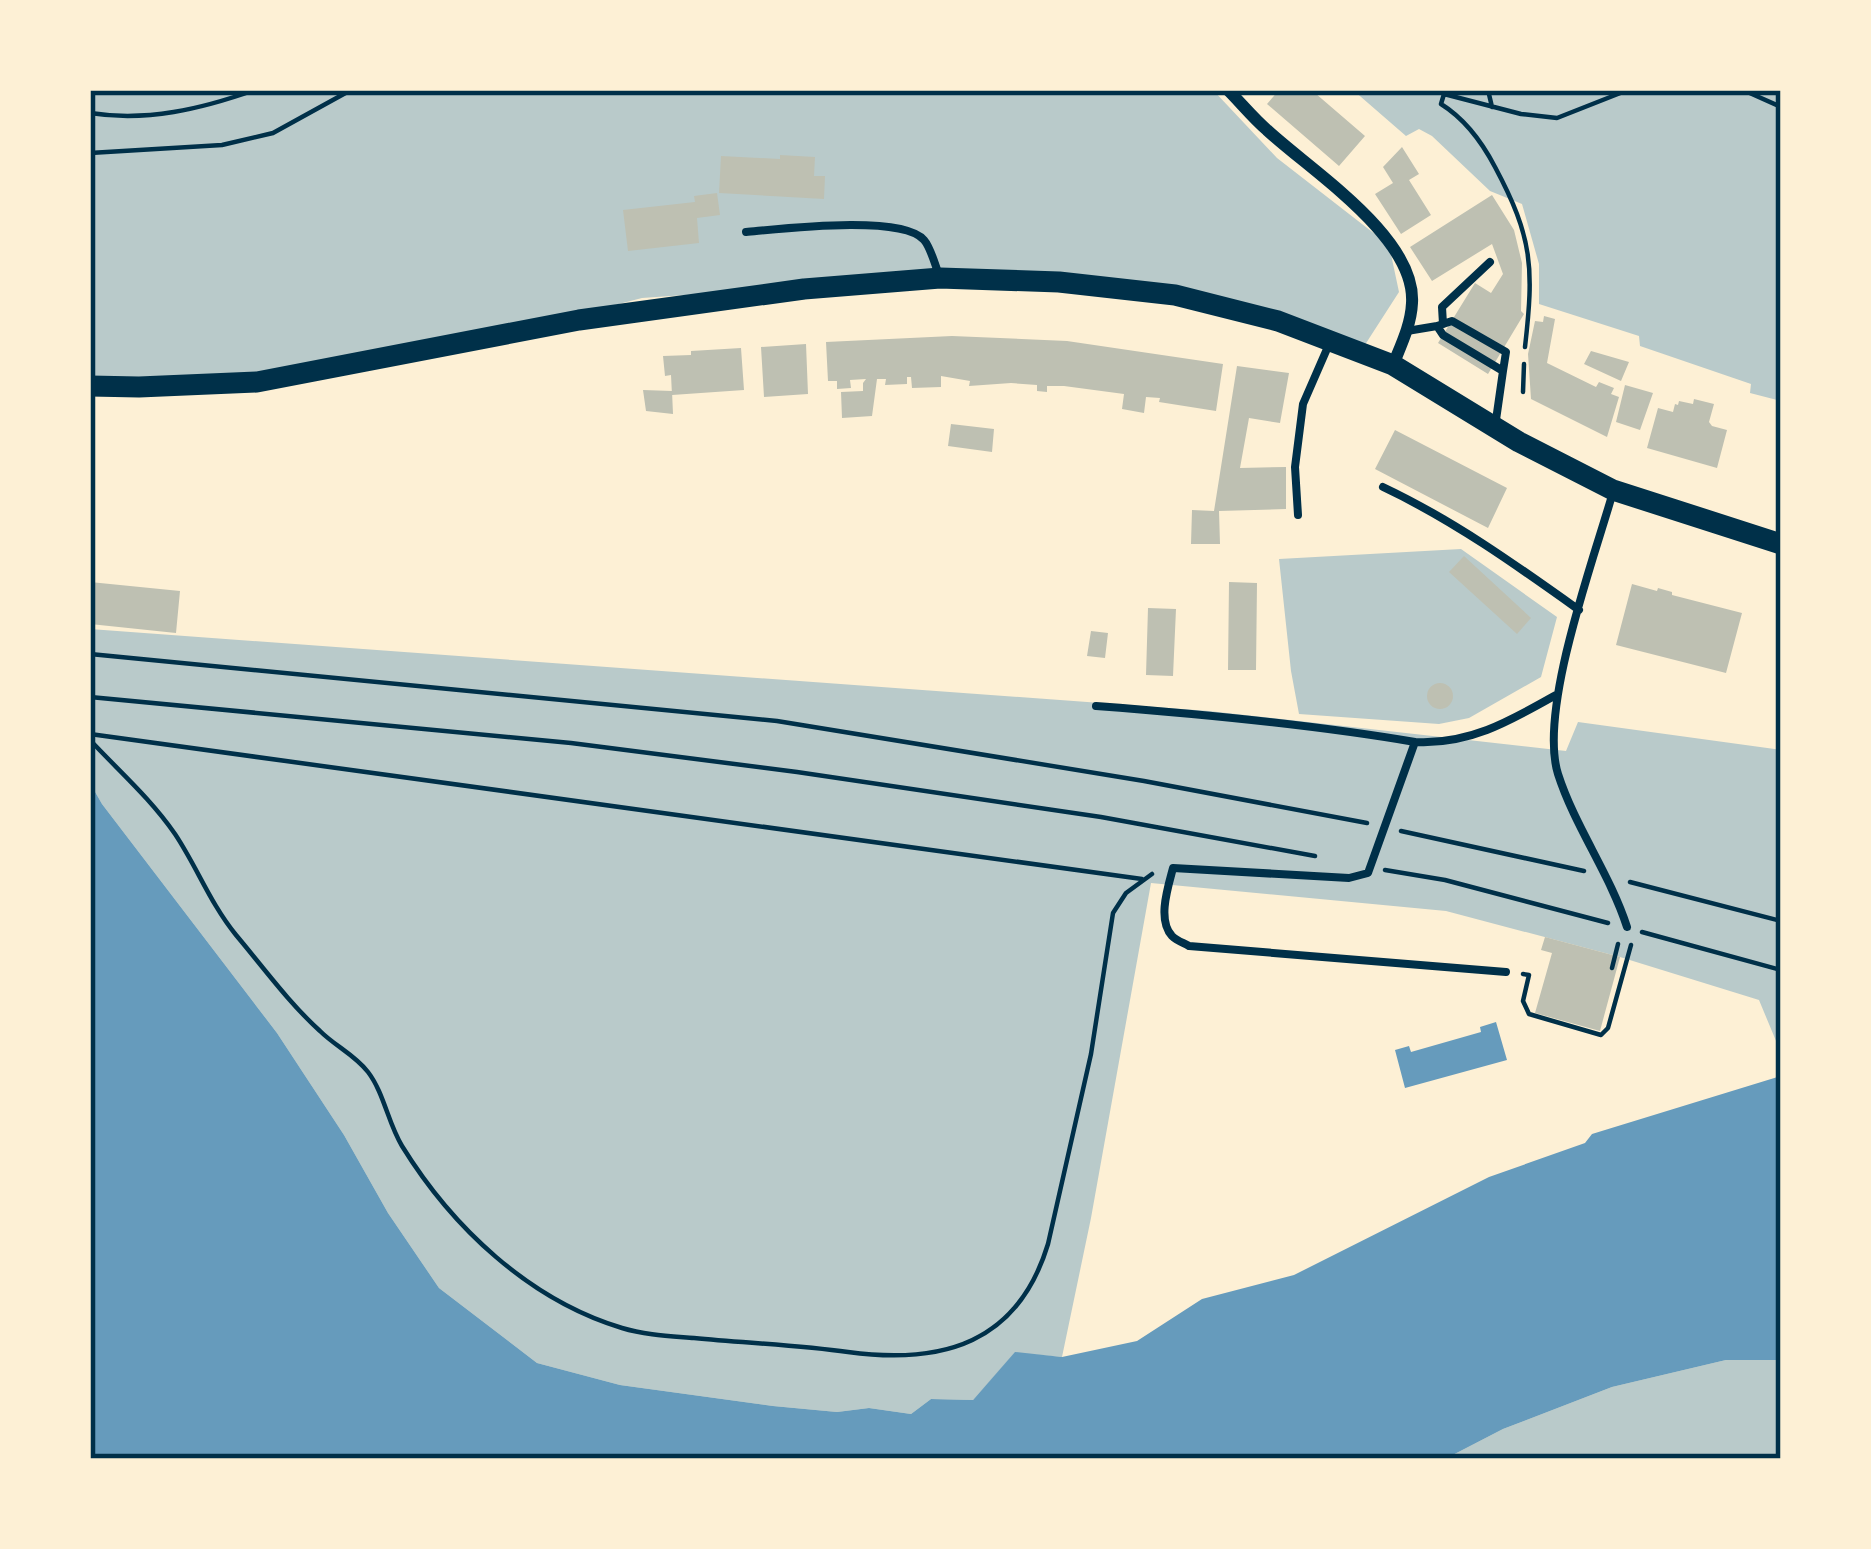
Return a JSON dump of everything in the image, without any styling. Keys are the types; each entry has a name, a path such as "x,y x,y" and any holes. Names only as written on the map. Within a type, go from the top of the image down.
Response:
{"main road":[{"path":"90,386 257,382 649,309 804,290 940,278 1058,282 1175,295 1278,321 1393,365 1495,428 1613,490 1781,544"}],"street":[{"path":"1228,90 1266,130 1380,229 1403,261 1413,299 1393,365"}],"lane":[{"path":"746,232 900,226 923,238 940,278"},
{"path":"1490,262 1442,307 1440,325 1443,335 1503,371"},
{"path":"1407,331 1452,321 1506,352 1495,428"},
{"path":"1298,514 1294,467 1303,404 1330,341"},
{"path":"1383,487 1493,549 1579,610"},
{"path":"1613,490 1556,694 1553,747 1557,772 1624,932"},
{"path":"1096,706 1441,743 1494,729 1556,694"},
{"path":"1415,742 1368,873 1349,878 1173,868 1164,920 1170,934 1189,946 1505,972"}],"path":[{"path":"90,112 149,116 255,90"},
{"path":"90,153 222,145 273,133 351,90"},
{"path":"1488,90 1492,107"},
{"path":"1523,392 1531,305 1525,233 1482,141 1441,104 1444,94 1558,118 1628,90"},
{"path":"1743,90 1781,107"},
{"path":"90,654 777,721 1144,781 1383,827"},
{"path":"90,697 508,736 731,764 1081,814 1327,858"},
{"path":"90,737 172,830 214,907 234,932 320,1031 370,1074 398,1141 464,1228 530,1284 621,1328 657,1334 886,1357 938,1352 986,1335 1000,1324 1029,1291 1040,1269 1091,1054 1112,913 1142,878 1173,868"},
{"path":"90,737 1142,878"},
{"path":"1372,866 1445,880 1624,932 1781,970"},
{"path":"1612,968 1624,932"},
{"path":"1505,972 1529,975 1523,1001 1529,1014 1601,1035 1608,1028 1630,946"}],"shaded area":[{"path":"90,90 1213,90 1277,158 1389,245 1399,292 1361,351 1175,294 941,277 642,298 256,380 90,385"},
{"path":"1353,90 1781,90 1781,401 1750,393 1751,384 1640,346 1639,336 1539,304 1539,264 1522,204 1490,191 1432,136 1419,129 1406,136"},
{"path":"1461,549 1557,617 1541,677 1469,718 1439,724 1299,714 1279,559"},
{"path":"90,629 1209,711 1566,751 1578,722 1781,750 1781,1053 1759,1000 1620,957 1446,911 1151,883 1062,1357 1015,1353 973,1400 931,1399 911,1414 773,1406 620,1385 537,1363 439,1288 277,1033 90,783"},
{"path":"1726,1360 1781,1360 1781,1459 1445,1459 1503,1429 1612,1387"}],"water":[{"path":"90,783 277,1033 439,1288 537,1363 620,1385 837,1412 869,1408 911,1414 931,1399 973,1400 1015,1352 1062,1357 1137,1341 1202,1299 1294,1275 1489,1177 1585,1143 1592,1134 1781,1076 1781,1360 1726,1360 1612,1387 1503,1429 1445,1459 90,1459"},
{"path":"1496,1022 1507,1060 1405,1088 1395,1050 1409,1046 1411,1052 1481,1032 1480,1027"}],"building":[{"path":"1279,90 1318,90 1315,93 1365,136 1339,166 1267,104"},
{"path":"1402,147 1419,174 1409,180 1431,215 1401,234 1375,194 1393,183 1383,167"},
{"path":"780,155 815,157 814,176 825,176 824,199 719,193 721,156 780,159"},
{"path":"717,193 720,215 697,218 699,243 628,251 623,210 695,202 694,196"},
{"path":"1492,195 1514,230 1522,263 1524,314 1488,374 1438,343 1475,283 1491,293 1503,274 1492,244 1432,281 1410,247"},
{"path":"1544,316 1555,319 1547,363 1596,387 1599,382 1614,388 1611,394 1619,397 1607,437 1531,399 1528,354 1535,321 1543,322"},
{"path":"952,336 1067,341 1223,364 1216,411 1146,397 1144,413 1122,409 1124,394 1064,386 1047,386 1047,392 1037,391 1037,385 1011,383 969,386 970,381 941,376 941,387 912,388 911,377 907,384 885,385 886,379 877,379 872,416 842,418 841,392 863,391 866,379 850,380 851,388 837,389 837,381 828,381 826,342"},
{"path":"806,344 808,394 764,397 761,347"},
{"path":"741,348 744,390 672,395 663,356"},
{"path":"1591,351 1629,362 1621,381 1584,364"},
{"path":"1237,366 1289,373 1280,423 1249,418 1240,468 1286,467 1286,509 1219,511 1220,544 1191,544 1192,510 1214,511"},
{"path":"1625,385 1653,393 1640,430 1616,422"},
{"path":"643,390 672,391 673,414 646,411"},
{"path":"1694,399 1714,404 1709,422 1727,430 1717,468 1647,448 1658,408 1673,412 1679,401 1693,404"},
{"path":"951,424 994,429 992,452 948,446"},
{"path":"1395,430 1507,488 1488,528 1375,469"},
{"path":"1464,556 1531,618 1517,634 1449,572"},
{"path":"90,582 180,591 176,633 90,624"},
{"path":"1229,582 1257,583 1256,670 1228,670"},
{"path":"1632,584 1742,613 1726,673 1616,645"},
{"path":"1148,608 1176,609 1173,676 1146,675"},
{"path":"1091,631 1108,633 1105,658 1087,656"},
{"path":"1440,683 1453,696 1440,709 1427,696"},
{"path":"1545,937 1620,957 1600,1031 1535,1013 1552,953 1541,950"}]}
